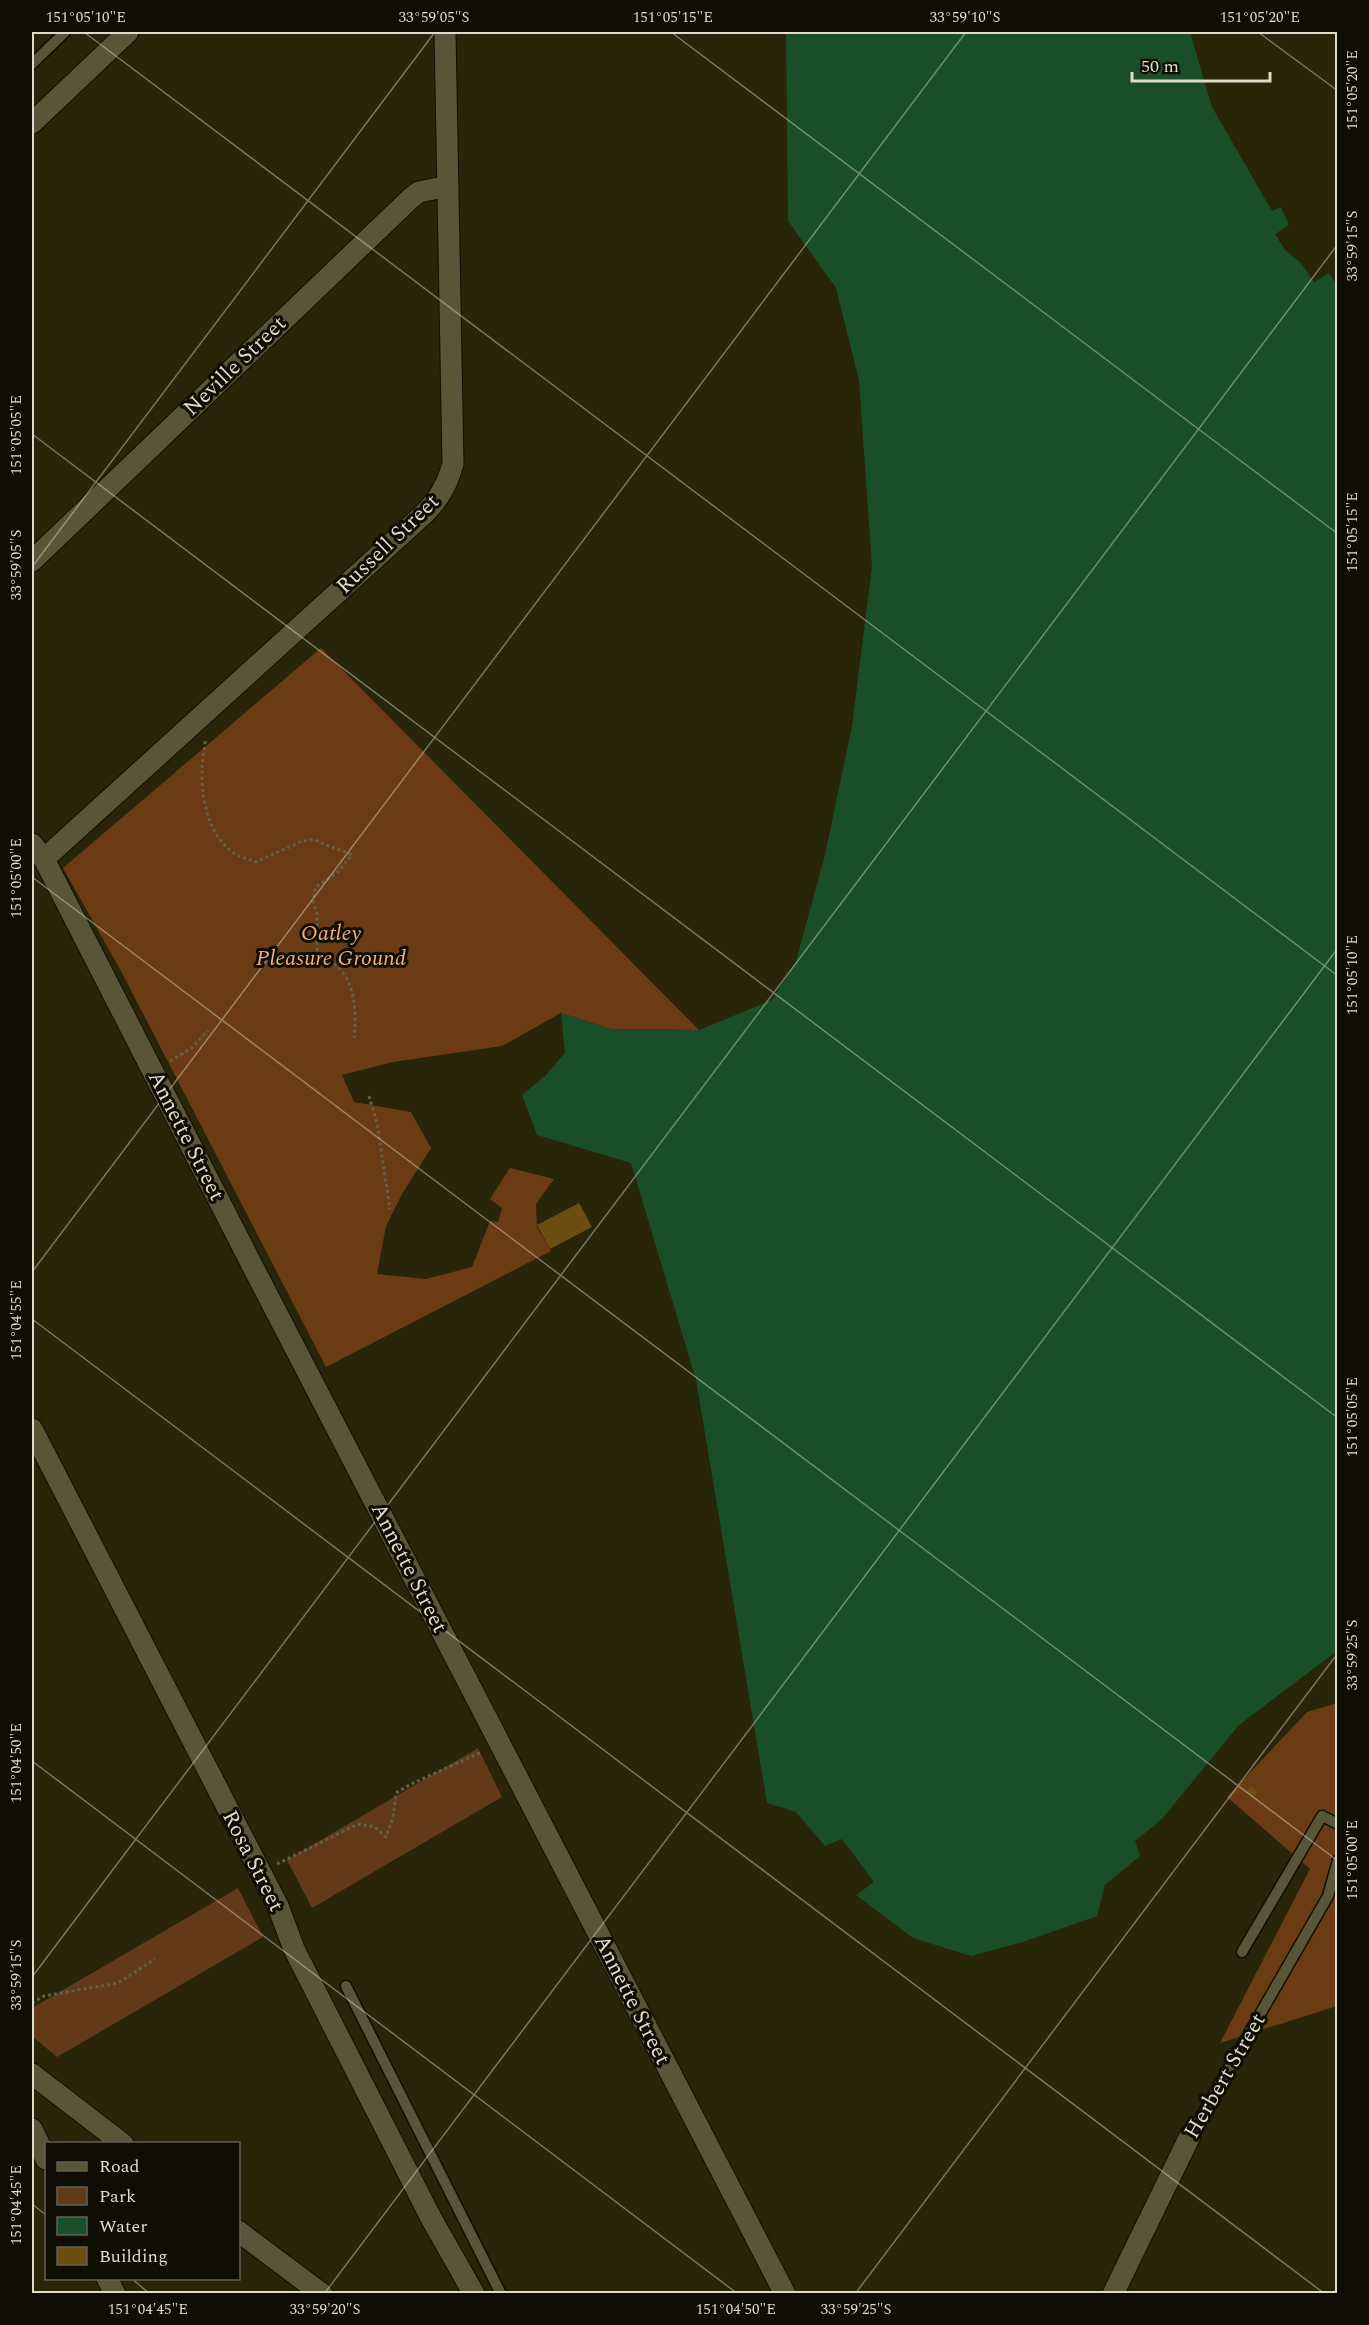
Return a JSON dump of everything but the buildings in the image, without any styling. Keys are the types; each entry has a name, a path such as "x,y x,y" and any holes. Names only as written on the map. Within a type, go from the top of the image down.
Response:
{"street":[{"path":"32,123 128,32"},
{"name":"Russell Street","path":"38,852 202,716 424,514 444,490 453,464 445,32"},
{"name":"Neville Street","path":"32,561 411,198 426,190 448,186"},
{"name":"Annette Street","path":"38,852 785,2294"},
{"name":"Rosa Street","path":"32,1429 278,1906 294,1949 431,2218 474,2294"},
{"path":"32,2074 120,2142"},
{"path":"32,2129 45,2157"},
{"name":"Herbert Street","path":"1113,2294 1190,2136"},
{"path":"240,2232 322,2294"},
{"path":"108,2280 115,2294"}],"lane":[{"path":"32,64 65,32"},
{"path":"1242,1952 1322,1816 1338,1824"},
{"name":"Herbert Street","path":"1190,2136 1329,1896 1338,1860"},
{"path":"345,1986 501,2294"}],"path":[{"path":"202,716 205,750 201,766 202,788 209,819 222,843 236,855 256,862 300,842 314,839 331,849 340,849 352,855 338,872 316,887 313,901 317,914 317,950 343,973 350,987 356,1016 354,1038"},
{"path":"153,1071 192,1048 208,1030"},
{"path":"369,1096 386,1170 390,1209"},
{"path":"260,1873 358,1824 375,1827 386,1837 393,1818 396,1793 500,1744"},
{"path":"32,2003 44,1996 118,1983 155,1959"}],"green space":[{"name":"Oatley Pleasure Ground","path":"321,648 699,1030 611,1029 561,1013 502,1046 393,1062 342,1075 354,1102 411,1112 431,1148 402,1194 386,1226 377,1274 426,1279 472,1267 490,1221 498,1222 502,1208 490,1199 510,1168 554,1179 536,1204 537,1227 551,1251 326,1367 121,971 63,868"},
{"path":"1337,1703 1337,2006 1220,2043 1310,1869 1227,1797 1307,1712"},
{"path":"478,1748 502,1797 312,1908 287,1860"},
{"path":"238,1888 263,1937 57,2057 32,2036 32,2008"}],"water":[{"path":"786,32 1190,32 1212,107 1272,211 1281,207 1289,225 1275,234 1285,250 1300,262 1314,282 1329,273 1337,286 1337,1651 1239,1725 1162,1819 1135,1841 1140,1856 1105,1885 1097,1916 1023,1942 971,1956 913,1938 856,1895 874,1882 842,1839 825,1846 796,1812 767,1803 696,1380 631,1163 537,1135 522,1095 545,1076 565,1053 561,1013 611,1029 699,1030 772,1000 796,961 825,855 852,726 872,567 859,380 836,288 788,221"}]}
